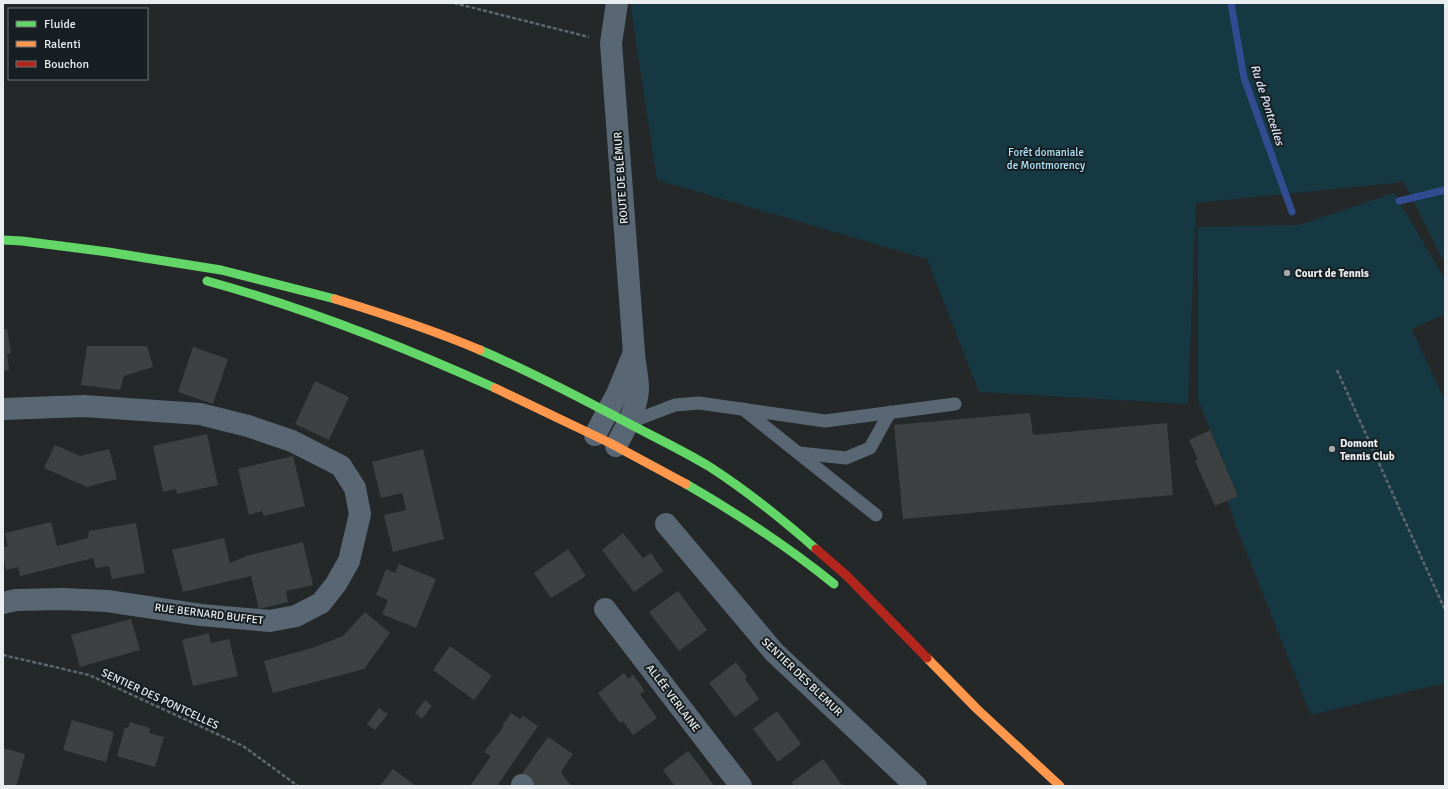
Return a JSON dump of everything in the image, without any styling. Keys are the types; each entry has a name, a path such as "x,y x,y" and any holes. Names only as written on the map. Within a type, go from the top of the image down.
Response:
{"main road":[{"path":"3,240 108,252 221,270 314,293 387,315 450,338 506,361 607,412 709,468 747,493 789,525 847,576 941,674 1016,747 1059,785"},
{"path":"108,252 182,273"},
{"path":"197,278 308,313 384,341 464,373 541,408 596,435 756,526 811,565 840,590"},
{"path":"876,619 941,674"}],"street":[{"name":"ROUTE DE BLÉMUR","path":"616,446 628,423 635,403 638,386 634,354 611,43 617,3"},
{"name":"ROUTE DE BLÉMUR","path":"596,435 617,394 634,354"},
{"name":"RUE BERNARD BUFFET","path":"3,408 84,406 200,414 248,426 292,442 341,466 355,488 360,514 348,561 336,584 321,603 296,616 270,621 202,615 106,601 63,599 24,600 3,603"},
{"name":"SENTIER DES BLEMUR","path":"666,524 774,652 916,786"},
{"name":"ALLÉE VERLAINE","path":"605,609 741,786"}],"lane":[{"path":"628,423 674,405 699,403 825,420 955,404"},
{"path":"742,408 876,515"},
{"path":"799,454 846,458 870,448 890,412"}],"path":[{"path":"454,3 611,43"},
{"path":"1337,370 1445,610"},
{"name":"SENTIER DES PONTCELLES","path":"3,655 89,675 242,746 298,786"}],"green space":[{"name":"Forêt domaniale de Montmorency","path":"633,3 1445,3 1445,264 1404,182 1196,203 1188,404 979,392 927,259 657,180 631,9"},
{"name":"Domont Tennis Club","path":"1394,193 1445,279 1445,314 1412,329 1445,401 1445,683 1311,715 1235,524 1228,500 1238,496 1198,400 1198,227 1299,225"}],"building":[{"path":"3,329 7,329 11,353 7,354 9,370 3,371"},
{"path":"87,346 147,346 153,367 124,376 120,390 81,385"},
{"path":"193,347 228,359 213,404 178,392"},
{"path":"315,381 349,397 329,440 295,424"},
{"path":"1030,413 1033,435 1167,423 1173,495 903,519 894,425"},
{"path":"1210,430 1238,496 1215,506 1195,461 1198,459 1189,440"},
{"path":"207,434 218,485 177,494 176,489 163,492 153,446"},
{"path":"55,445 80,456 109,449 117,479 87,487 44,468"},
{"path":"423,449 444,539 393,552 384,515 406,510 404,501 402,493 381,498 372,462"},
{"path":"293,456 305,506 264,516 262,511 249,515 238,469"},
{"path":"51,522 57,546 88,538 89,531 136,523 145,573 112,579 109,566 96,568 93,558 20,576 18,567 6,570 3,547 8,546 5,533"},
{"path":"623,533 643,558 651,553 663,571 634,592 602,550"},
{"path":"224,538 230,563 246,556 303,542 313,585 286,591 288,602 259,609 251,576 183,592 172,550"},
{"path":"568,549 586,576 551,598 534,573"},
{"path":"399,564 436,579 416,628 382,614 388,600 376,595 386,569 395,573"},
{"path":"678,591 707,630 679,651 649,612"},
{"path":"365,612 390,633 364,669 273,693 264,661 312,648 343,636"},
{"path":"131,619 140,650 80,667 71,635"},
{"path":"209,633 211,643 229,639 238,676 193,686 182,640"},
{"path":"450,646 492,676 474,700 433,670"},
{"path":"736,662 747,677 745,679 759,699 735,717 709,683"},
{"path":"624,673 628,679 633,675 645,691 640,694 657,718 633,735 623,721 620,723 598,693"},
{"path":"425,700 432,706 422,719 415,713"},
{"path":"379,708 388,714 375,730 367,724"},
{"path":"777,711 801,744 778,762 753,729"},
{"path":"511,713 520,719 523,716 538,726 497,786 470,786 491,756 484,752 504,726 502,726"},
{"path":"72,720 114,732 106,762 63,750"},
{"path":"130,722 150,728 149,733 164,737 155,767 117,756 125,727 128,728"},
{"path":"548,737 573,754 561,772 571,786 529,786 521,775"},
{"path":"3,748 25,754 16,786 3,786"},
{"path":"688,751 714,786 675,786 663,770"},
{"path":"823,759 842,785 794,786 792,782"},
{"path":"393,769 416,786 380,786"}],"waterway":[{"name":"Ru de Pontcelles","path":"1231,3 1244,78 1292,212"},
{"name":"Ru de Pontcelles","path":"1399,201 1445,190"}],"traffic: fast":[{"path":"3,240 108,252 221,270 335,299"},
{"path":"207,281 281,303 353,329 425,357 495,388"},
{"path":"480,350 517,366 571,393 710,467 764,506 816,549"},
{"path":"686,484 762,531 834,584"}],"traffic: slow":[{"path":"335,299 372,310 480,350"},
{"path":"495,388 610,443 686,484"},
{"path":"927,658 977,709 1060,786"}],"traffic: jam":[{"path":"816,549 847,576 927,658"}],"place":[{"name":"Court de Tennis","path":"1287,273"},
{"name":"Domont Tennis Club","path":"1332,449"}]}
